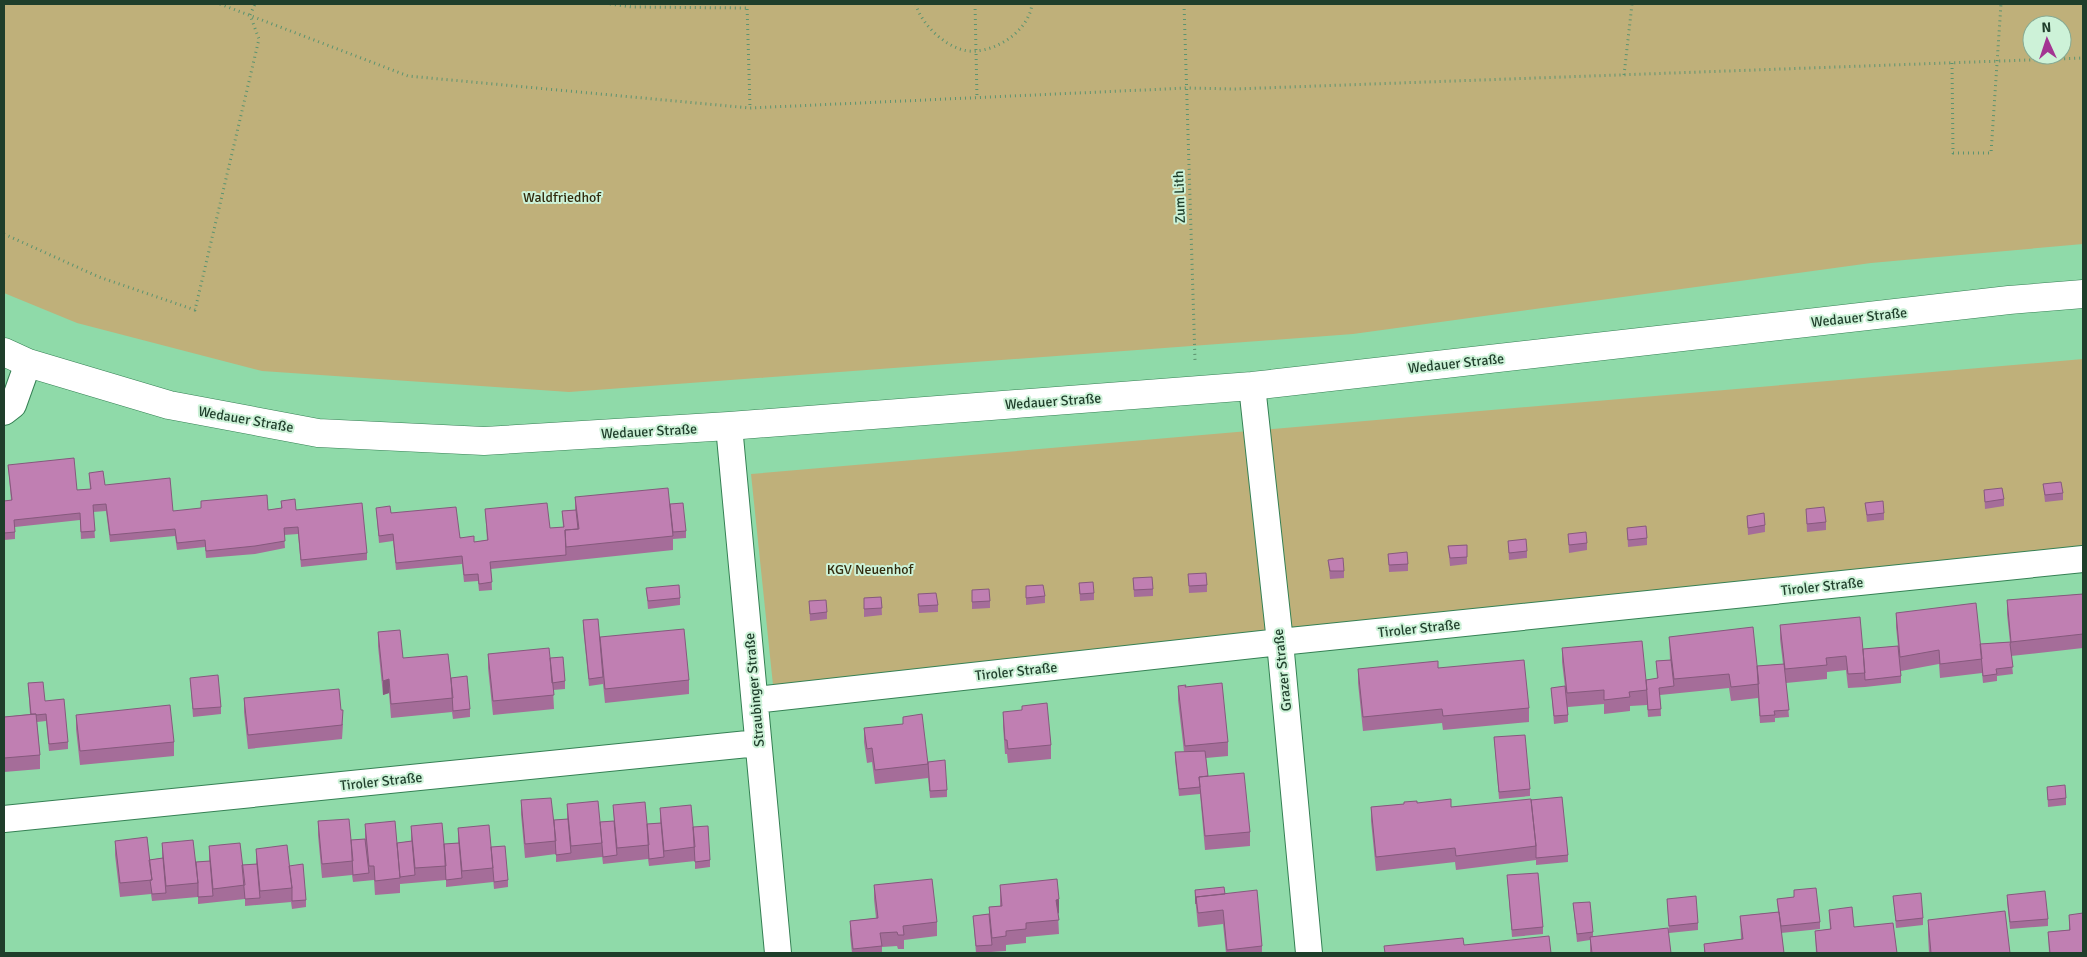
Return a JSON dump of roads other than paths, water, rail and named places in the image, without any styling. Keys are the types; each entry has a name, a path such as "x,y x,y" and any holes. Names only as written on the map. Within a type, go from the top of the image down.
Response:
{"street":[{"name":"Wedauer Straße","path":"4,412 13,405 16,357 169,405 318,433 484,441 729,426 1252,386 2009,300 2083,294"},
{"name":"Grazer Straße","path":"1252,386 1280,642 1309,953"},
{"name":"Straubinger Straße","path":"729,426 778,953"},
{"name":"Tiroler Straße","path":"754,700 1280,642 2083,559"},
{"name":"Tiroler Straße","path":"4,819 758,743"}],"park label":[{"name":"Waldfriedhof","path":"562,197"},
{"name":"KGV Neuenhof","path":"870,569"}]}
